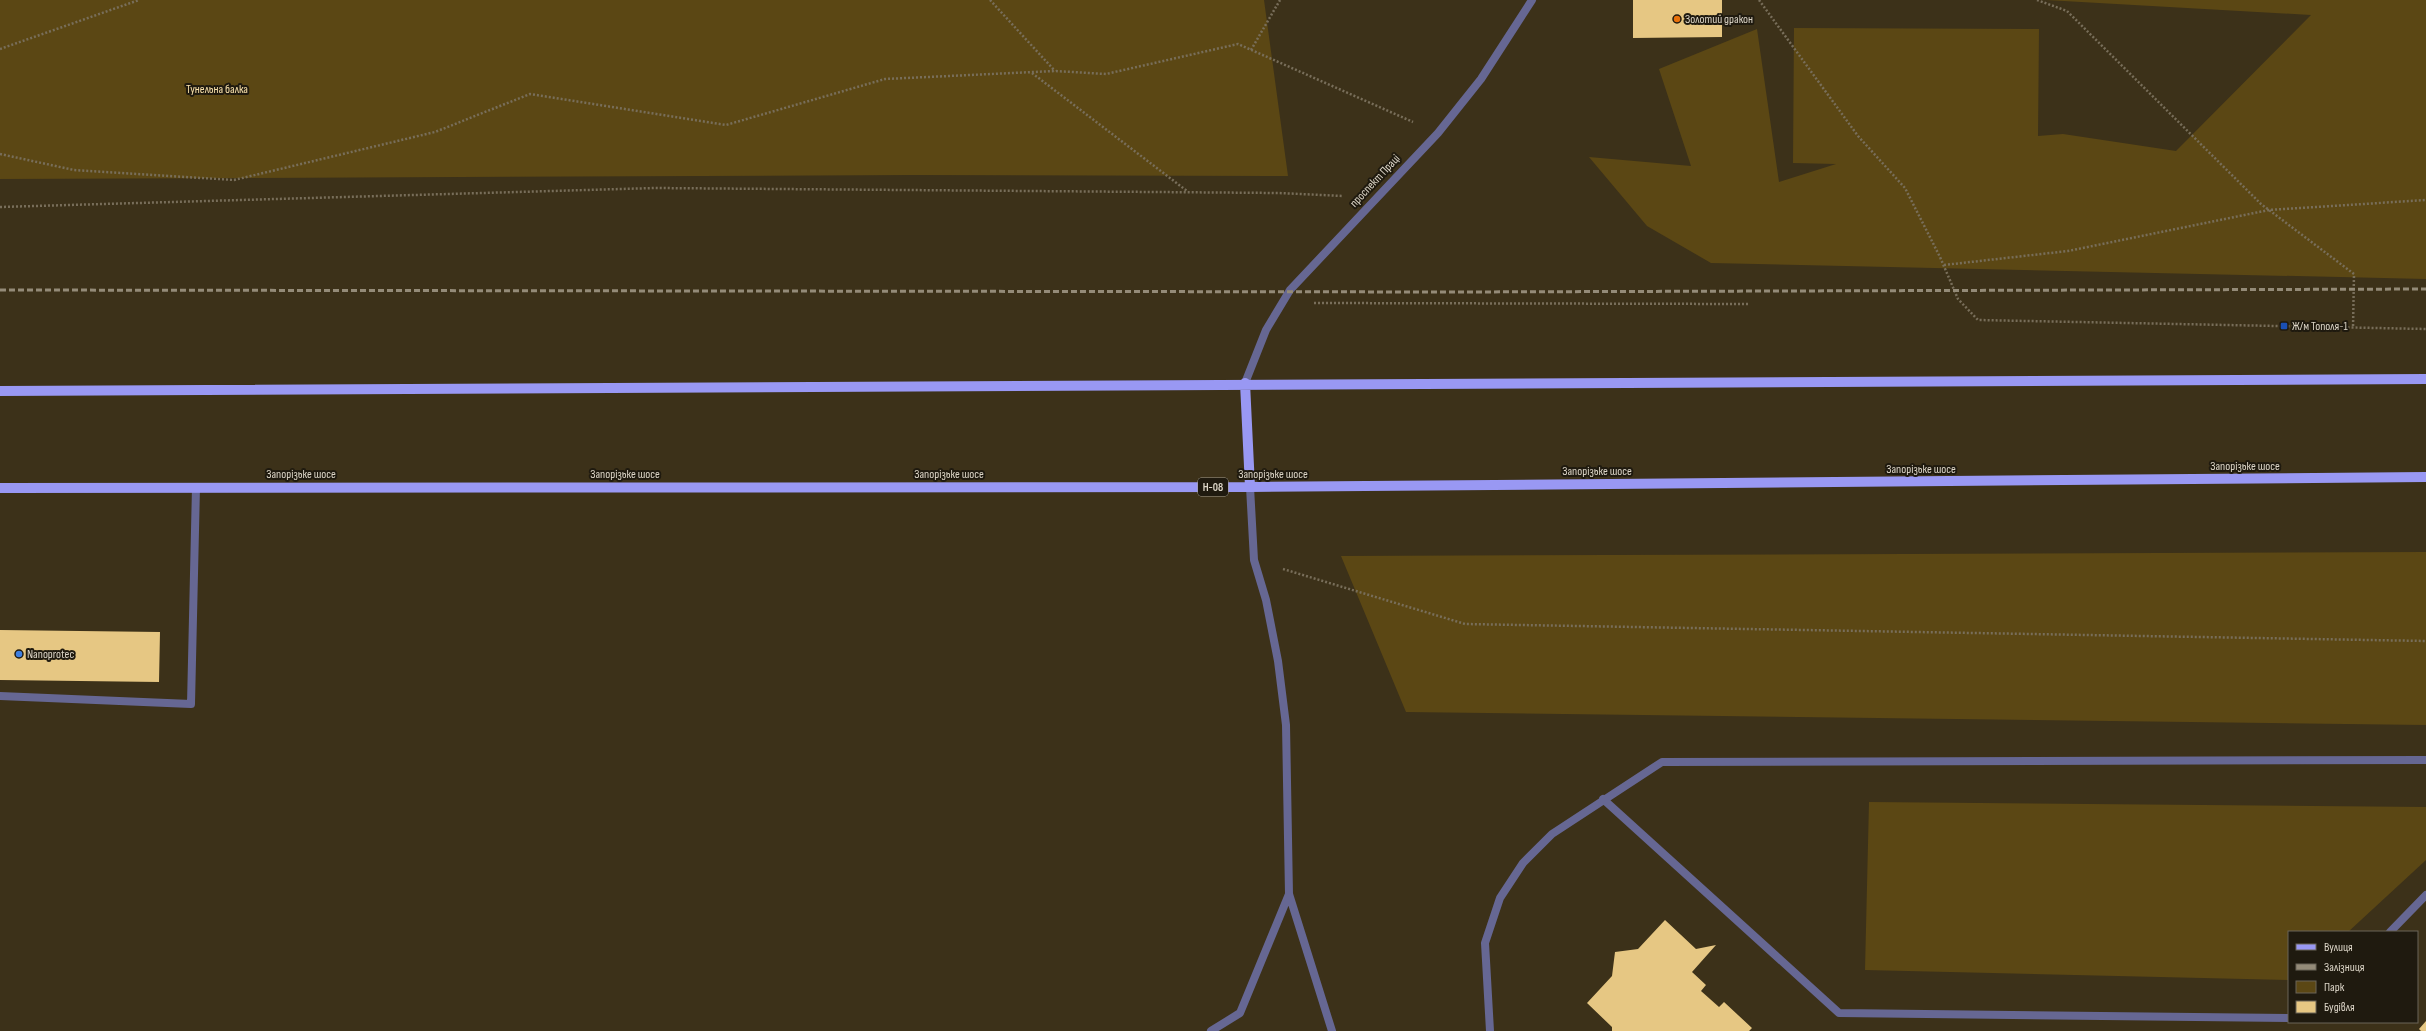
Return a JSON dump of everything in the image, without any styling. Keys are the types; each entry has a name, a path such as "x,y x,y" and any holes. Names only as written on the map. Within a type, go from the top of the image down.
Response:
{"main road":[{"path":"0,391 1246,383 2426,379"},
{"path":"1246,383 1250,487"},
{"name":"Запорізьке шосе","path":"0,488 1250,487 2426,477"}],"street":[{"name":"проспект Праці","path":"1246,383 1266,330 1290,290 1375,198 1438,133 1481,79 1532,0"},
{"path":"0,696 191,704 196,487"},
{"path":"1250,487 1254,560 1266,600 1278,661 1286,725 1289,894 1332,1031"},
{"path":"1490,1031 1485,943 1500,898 1522,862 1552,834 1603,799 1662,762 2426,760"},
{"path":"1603,799 1839,1013 2288,1018"},
{"path":"1211,1031 1240,1013 1289,894"},
{"path":"2391,931 2426,895"}],"path":[{"path":"0,49 139,0"},
{"path":"990,0 1055,71"},
{"path":"1251,50 1280,0"},
{"path":"1758,0 1858,136 1904,188 1944,265 1958,299 1978,320 2426,329"},
{"path":"2037,0 2067,11 2269,210 2354,274 2353,328"},
{"path":"0,154 74,170 234,180 435,132 530,94 726,125 885,79 1055,71 1106,74 1238,44 1438,133"},
{"path":"1032,72 1188,192"},
{"path":"0,207 654,188 1279,192 1375,198"},
{"path":"1944,265 2068,251 2269,210 2426,200"},
{"path":"1283,303 1749,304"},
{"path":"1254,560 1465,624 2426,642"}],"green space":[{"name":"Тунельна балка","path":"0,0 1264,0 1288,176 912,175 0,179"},
{"path":"2046,0 2426,0 2426,279 1711,263 1647,226 1589,157 1691,166 1659,69 1757,29 1779,182 1836,164 1793,163 1794,28 2039,29 2038,136 2063,134 2176,151 2311,15"},
{"path":"2426,552 2426,725 1406,712 1341,556"},
{"path":"1869,802 2426,807 2426,860 2349,931 2288,931 2288,980 1865,970"}],"building":[{"name":"Золотий дракон","path":"1633,0 1722,0 1722,37 1633,38"},
{"path":"0,630 160,632 159,682 0,680"},
{"path":"1665,920 1696,949 1716,945 1692,972 1706,985 1701,991 1719,1007 1724,1002 1752,1028 1749,1031 1612,1031 1612,1027 1587,1003 1612,976 1615,952 1638,949"},
{"path":"2426,1021 2426,1031 2421,1031 2419,1029"}],"railway":[{"path":"0,290 1459,292 2426,289"}],"place":[{"name":"Золотий дракон","path":"1677,19"},
{"name":"Ж/м Тополя-1","path":"2284,326"},
{"name":"Nanoprotec","path":"19,654"}]}
